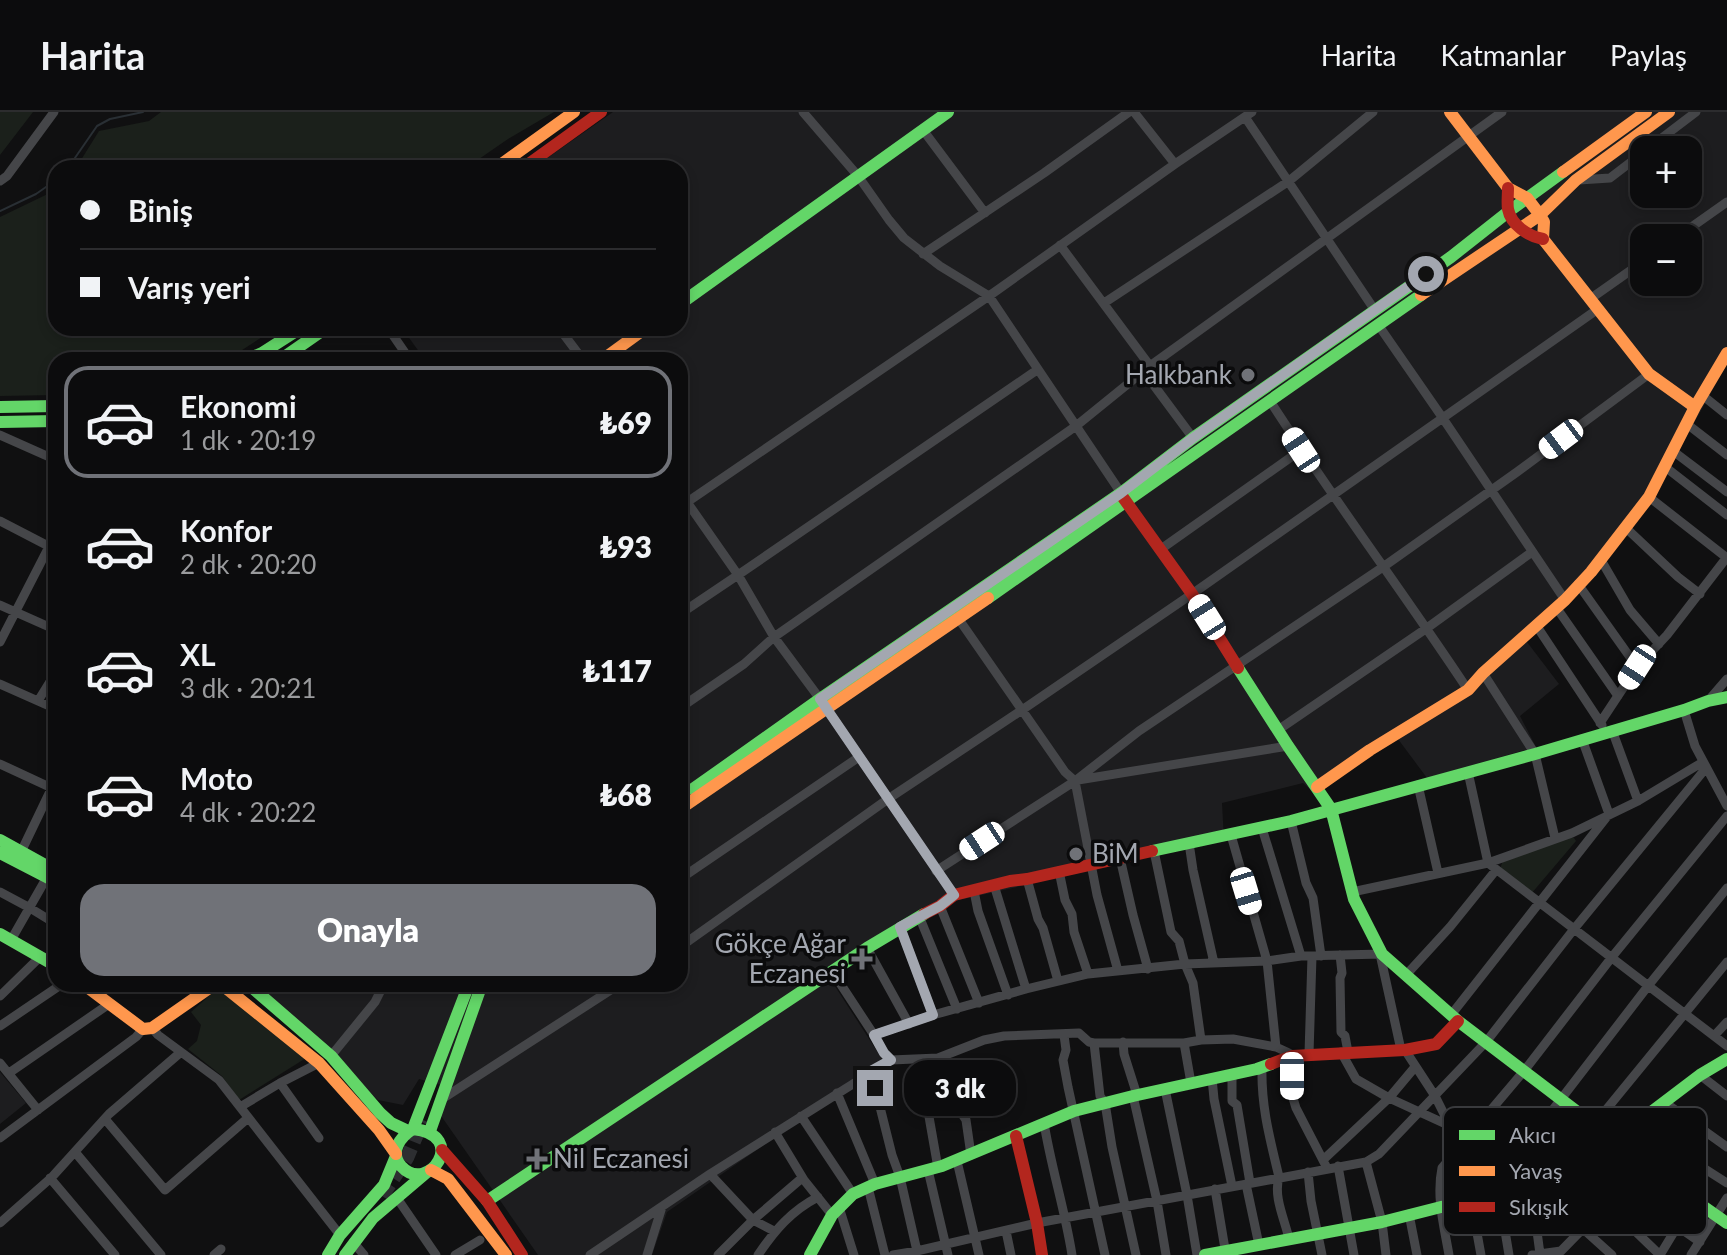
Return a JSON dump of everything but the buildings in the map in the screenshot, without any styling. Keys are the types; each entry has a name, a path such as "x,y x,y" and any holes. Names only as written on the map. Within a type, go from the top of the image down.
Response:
{"street":[{"path":"0,181 7,176 54,112"},
{"path":"507,160 574,112"},
{"path":"534,160 601,112"},
{"path":"803,112 858,176 904,238 923,254 989,296 1192,594 1317,787 1331,809 1354,899 1381,954 1403,1050 1443,1112"},
{"path":"688,298 948,112"},
{"path":"923,254 1131,112 1175,164"},
{"path":"1104,303 1289,181 1373,112"},
{"path":"1450,112 1508,188 1527,198 1540,215 1544,222 1543,239"},
{"path":"688,702 744,664 774,637 1076,426 1147,369 1502,112"},
{"path":"688,793 958,618 1124,498 1193,438 1451,257 1646,112"},
{"path":"688,803 823,704 1521,229 1576,180 1669,112"},
{"path":"1665,136 1696,112"},
{"path":"688,501 1248,115 1374,309"},
{"path":"923,130 985,213"},
{"path":"1576,180 1610,178 1630,163"},
{"path":"1508,188 1508,212 1521,229 1530,236 1543,239 1649,374 1695,407"},
{"path":"1696,224 1727,202"},
{"path":"1060,245 1104,303 1193,438"},
{"path":"688,940 888,799 1332,496 1594,304 1630,273"},
{"path":"1379,326 1532,552 1618,696"},
{"path":"264,352 289,336"},
{"path":"292,352 314,336"},
{"path":"613,352 635,336"},
{"path":"1317,787 1370,750 1468,690 1601,560 1649,497 1702,395 1722,375 1727,353"},
{"path":"688,609 1037,370"},
{"path":"936,871 1075,781 1139,731 1383,567 1649,374"},
{"path":"1702,395 1727,415"},
{"path":"1270,401 1332,496 1468,690"},
{"path":"0,407 48,406"},
{"path":"0,422 48,421"},
{"path":"1687,424 1727,455"},
{"path":"0,435 48,456"},
{"path":"1161,549 1301,450"},
{"path":"1673,451 1727,492"},
{"path":"1664,466 1727,515"},
{"path":"1606,728 1618,696 1637,667 1727,558 1649,497"},
{"path":"688,509 738,575 774,637 954,895"},
{"path":"0,521 48,545"},
{"path":"1626,528 1700,594"},
{"path":"1278,730 1532,552"},
{"path":"0,642 48,557"},
{"path":"1601,560 1630,610 1659,644"},
{"path":"1578,584 1637,667"},
{"path":"0,605 48,626"},
{"path":"958,618 1065,772 1075,781 1097,895 1118,971"},
{"path":"1536,625 1606,728 1638,801"},
{"path":"1483,673 1535,754 1555,838"},
{"path":"1708,701 1727,679"},
{"path":"0,684 48,705"},
{"path":"38,701 48,685"},
{"path":"487,1201 867,948 954,895 1291,821 1535,754 1606,728 1727,697"},
{"path":"1684,710 1704,765 1727,806"},
{"path":"1582,739 1609,814"},
{"path":"1075,781 1288,746"},
{"path":"688,874 859,757"},
{"path":"0,764 48,782"},
{"path":"1352,892 1488,863 1587,826 1704,765"},
{"path":"893,1255 946,1250 976,1237 1037,1223 1308,1172 1329,1165 1366,1162 1379,1154 1486,1042 1704,765"},
{"path":"1468,772 1488,863 1727,1046"},
{"path":"1418,785 1438,873"},
{"path":"21,852 48,799"},
{"path":"810,1255 835,1211 853,1194 957,1161 1074,1111 1262,1067 1292,1056 1403,1050 1436,1044 1539,903 1609,814"},
{"path":"1494,1107 1727,816"},
{"path":"1291,821 1306,883 1313,898 1317,956 1309,1054"},
{"path":"1586,844 1587,826"},
{"path":"1262,828 1301,956"},
{"path":"1231,835 1267,961 1276,1047"},
{"path":"0,840 48,873"},
{"path":"1189,843 1214,963"},
{"path":"1154,851 1171,932 1179,941 1193,983 1201,1040"},
{"path":"0,853 48,875"},
{"path":"1120,858 1148,969"},
{"path":"1406,975 1496,870"},
{"path":"1059,871 1088,974"},
{"path":"1027,879 1058,981"},
{"path":"48,884 5,937 48,961"},
{"path":"994,885 1026,989"},
{"path":"1555,1107 1727,888"},
{"path":"974,891 978,911 1008,995"},
{"path":"0,892 48,919"},
{"path":"940,906 979,1003"},
{"path":"919,916 957,1009"},
{"path":"900,927 933,1015"},
{"path":"867,948 909,1024"},
{"path":"874,1035 933,1015 1088,974 1301,956 1381,954 1454,1018 1572,1107"},
{"path":"1340,955 1341,1032 1345,1036 1345,1052 1356,1079 1443,1123"},
{"path":"0,996 41,956"},
{"path":"1608,1107 1727,962"},
{"path":"832,971 891,1060"},
{"path":"0,1026 50,992"},
{"path":"93,992 219,1080 340,1235"},
{"path":"0,1138 136,1037 203,992"},
{"path":"231,992 319,1063 379,1130 404,1169 448,1179 506,1255"},
{"path":"257,992 331,1056 391,1123 411,1130"},
{"path":"331,1056 380,992"},
{"path":"411,1130 469,992"},
{"path":"426,1112 469,992"},
{"path":"430,1131 479,992"},
{"path":"442,1099 608,992"},
{"path":"9,1073 109,1004"},
{"path":"1714,1036 1727,1022"},
{"path":"590,1255 710,1174 891,1060 938,1058 984,1040 1004,1036 1079,1033 1094,1043 1184,1043 1233,1039 1276,1047 1292,1056"},
{"path":"1064,1035 1066,1050 1063,1060 1105,1255"},
{"path":"1123,1042 1166,1255"},
{"path":"1094,1043 1100,1096 1105,1103 1136,1255"},
{"path":"1184,1043 1191,1083"},
{"path":"0,1223 50,1178 105,1119 181,1052"},
{"path":"1292,1056 1292,1095 1296,1108 1329,1165 1349,1228 1354,1255"},
{"path":"938,1058 948,1087 966,1120 971,1155"},
{"path":"923,1059 933,1169 946,1250"},
{"path":"1658,1107 1727,1059"},
{"path":"0,1063 38,1110"},
{"path":"240,1107 319,1063"},
{"path":"1262,1067 1264,1113 1279,1177 1281,1213 1289,1239"},
{"path":"1329,1165 1415,1067"},
{"path":"871,1071 917,1251"},
{"path":"1232,1074 1232,1101 1237,1105 1258,1249"},
{"path":"1700,1075 1726,1093"},
{"path":"1212,1078 1232,1186"},
{"path":"280,1083 319,1138"},
{"path":"1165,1089 1197,1255"},
{"path":"837,1093 872,1186 885,1255"},
{"path":"1664,1102 1671,1107"},
{"path":"801,1116 853,1194"},
{"path":"105,1119 165,1190 248,1118"},
{"path":"1044,1123 1072,1255"},
{"path":"328,1255 340,1235 384,1185 401,1136 422,1128 430,1131 440,1142 442,1150 487,1201 522,1255"},
{"path":"775,1132 802,1178 835,1211 854,1255"},
{"path":"1707,1133 1727,1147"},
{"path":"1016,1136 1042,1255"},
{"path":"345,1255 373,1218 438,1164 442,1150"},
{"path":"75,1152 161,1255"},
{"path":"957,1161 979,1255"},
{"path":"1366,1162 1382,1222 1386,1255"},
{"path":"1443,1167 1439,1183 1443,1219"},
{"path":"1707,1170 1727,1183"},
{"path":"1308,1172 1322,1255"},
{"path":"710,1174 753,1220 774,1231"},
{"path":"50,1178 115,1255"},
{"path":"718,1255 802,1178"},
{"path":"1215,1189 1226,1253"},
{"path":"758,1255 788,1217 818,1197"},
{"path":"397,1198 436,1255"},
{"path":"1707,1235 1722,1219 1727,1198"},
{"path":"647,1255 662,1207"},
{"path":"1205,1255 1258,1249 1289,1239 1382,1222 1441,1207"},
{"path":"1409,1214 1417,1255"},
{"path":"1006,1231 1011,1255"},
{"path":"1446,1235 1449,1255"},
{"path":"1478,1235 1481,1255"},
{"path":"1506,1235 1509,1255"},
{"path":"1543,1254 1563,1253 1577,1235"},
{"path":"1590,1235 1612,1255"},
{"path":"1639,1235 1660,1255 1672,1235"},
{"path":"1689,1235 1700,1242"},
{"path":"1691,1255 1707,1235"},
{"path":"455,1255 480,1240"},
{"path":"353,1242 364,1255"}],"shaded area":[{"path":"0,112 33,112 0,155"},
{"path":"161,112 554,112 478,160 81,160 99,131 149,121"},
{"path":"613,112 1727,112 1727,364 1674,459 1584,580 1524,638 1559,684 1520,716 1536,747 1427,778 1398,739 1314,793 1303,783 1222,803 1224,840 937,905 829,977 884,1062 667,1212 652,1255 538,1255 437,1110 448,1087 419,1079 403,1105 378,1100 260,992 688,992 688,352 419,352 408,336 688,336 688,160 544,160"},
{"path":"48,194 48,336 264,336 239,352 48,352 48,395 0,396 0,217"},
{"path":"1568,837 1576,841 1531,894 1500,869 1503,860"},
{"path":"214,992 223,992 306,1058 239,1100 222,1076 188,1049 197,1041 201,1025 191,1012"},
{"path":"0,1072 26,1103 0,1124"}],"waterway":[{"path":"74,160 97,126 110,119 143,112"},
{"path":"0,211 48,186"}],"tunnel":[{"path":"382,1196 407,1158 423,1120"}],"traffic: fast":[{"path":"688,298 948,112"},
{"path":"693,789 1121,493 1193,438 1451,257 1563,172"},
{"path":"988,598 1421,295"},
{"path":"264,352 289,336"},
{"path":"292,352 314,336"},
{"path":"0,407 48,406"},
{"path":"0,422 48,421"},
{"path":"1238,668 1331,809 1354,899 1382,954 1458,1021 1571,1107"},
{"path":"1152,851 1291,821 1727,697"},
{"path":"0,840 48,867"},
{"path":"0,853 48,878"},
{"path":"487,1201 867,948 924,914"},
{"path":"0,934 48,961"},
{"path":"257,992 331,1056 380,1113 391,1123 408,1131"},
{"path":"413,1129 466,992"},
{"path":"430,1131 479,992"},
{"path":"1658,1107 1727,1059"},
{"path":"810,1255 832,1215 853,1194 875,1184 942,1166 1074,1111 1271,1064"},
{"path":"413,1129 430,1134 439,1142 441,1151 432,1169 422,1174 412,1173 401,1166 396,1155 400,1141 413,1129"},
{"path":"328,1255 340,1235 384,1185 396,1156"},
{"path":"345,1255 373,1218 426,1173"},
{"path":"1205,1255 1382,1222 1443,1207"},
{"path":"1707,1209 1727,1223"}],"traffic: slow":[{"path":"507,160 574,112"},
{"path":"1450,112 1508,188 1527,198 1540,215 1544,222 1543,239 1649,374 1695,407"},
{"path":"1563,172 1646,112"},
{"path":"1421,295 1540,215 1576,180 1669,112"},
{"path":"613,352 635,336"},
{"path":"1317,787 1370,750 1468,690 1565,600 1591,572 1649,497 1695,407 1727,353"},
{"path":"688,804 988,598"},
{"path":"94,992 143,1029 152,1028 204,992"},
{"path":"231,992 319,1063 379,1130 396,1154"},
{"path":"431,1170 448,1179 506,1255"}],"traffic: jam":[{"path":"534,160 601,112"},
{"path":"1508,188 1508,209 1516,225 1543,239"},
{"path":"1122,496 1192,594 1238,668"},
{"path":"924,914 954,895 1152,851"},
{"path":"1271,1064 1292,1056 1405,1050 1436,1044 1458,1021"},
{"path":"1016,1136 1042,1255"},
{"path":"442,1150 487,1201 522,1255"}],"place":[{"name":"Halkbank","path":"1248,375"},
{"name":"BiM","path":"1076,854"},
{"name":"Gökçe Ağar Eczanesi","path":"862,959"},
{"name":"Nil Eczanesi","path":"537,1159"}],"route":[{"path":"875,1088 871,1071 891,1060 874,1035 933,1015 900,927 954,895 820,699 1121,493 1193,438 1426,274"}]}
